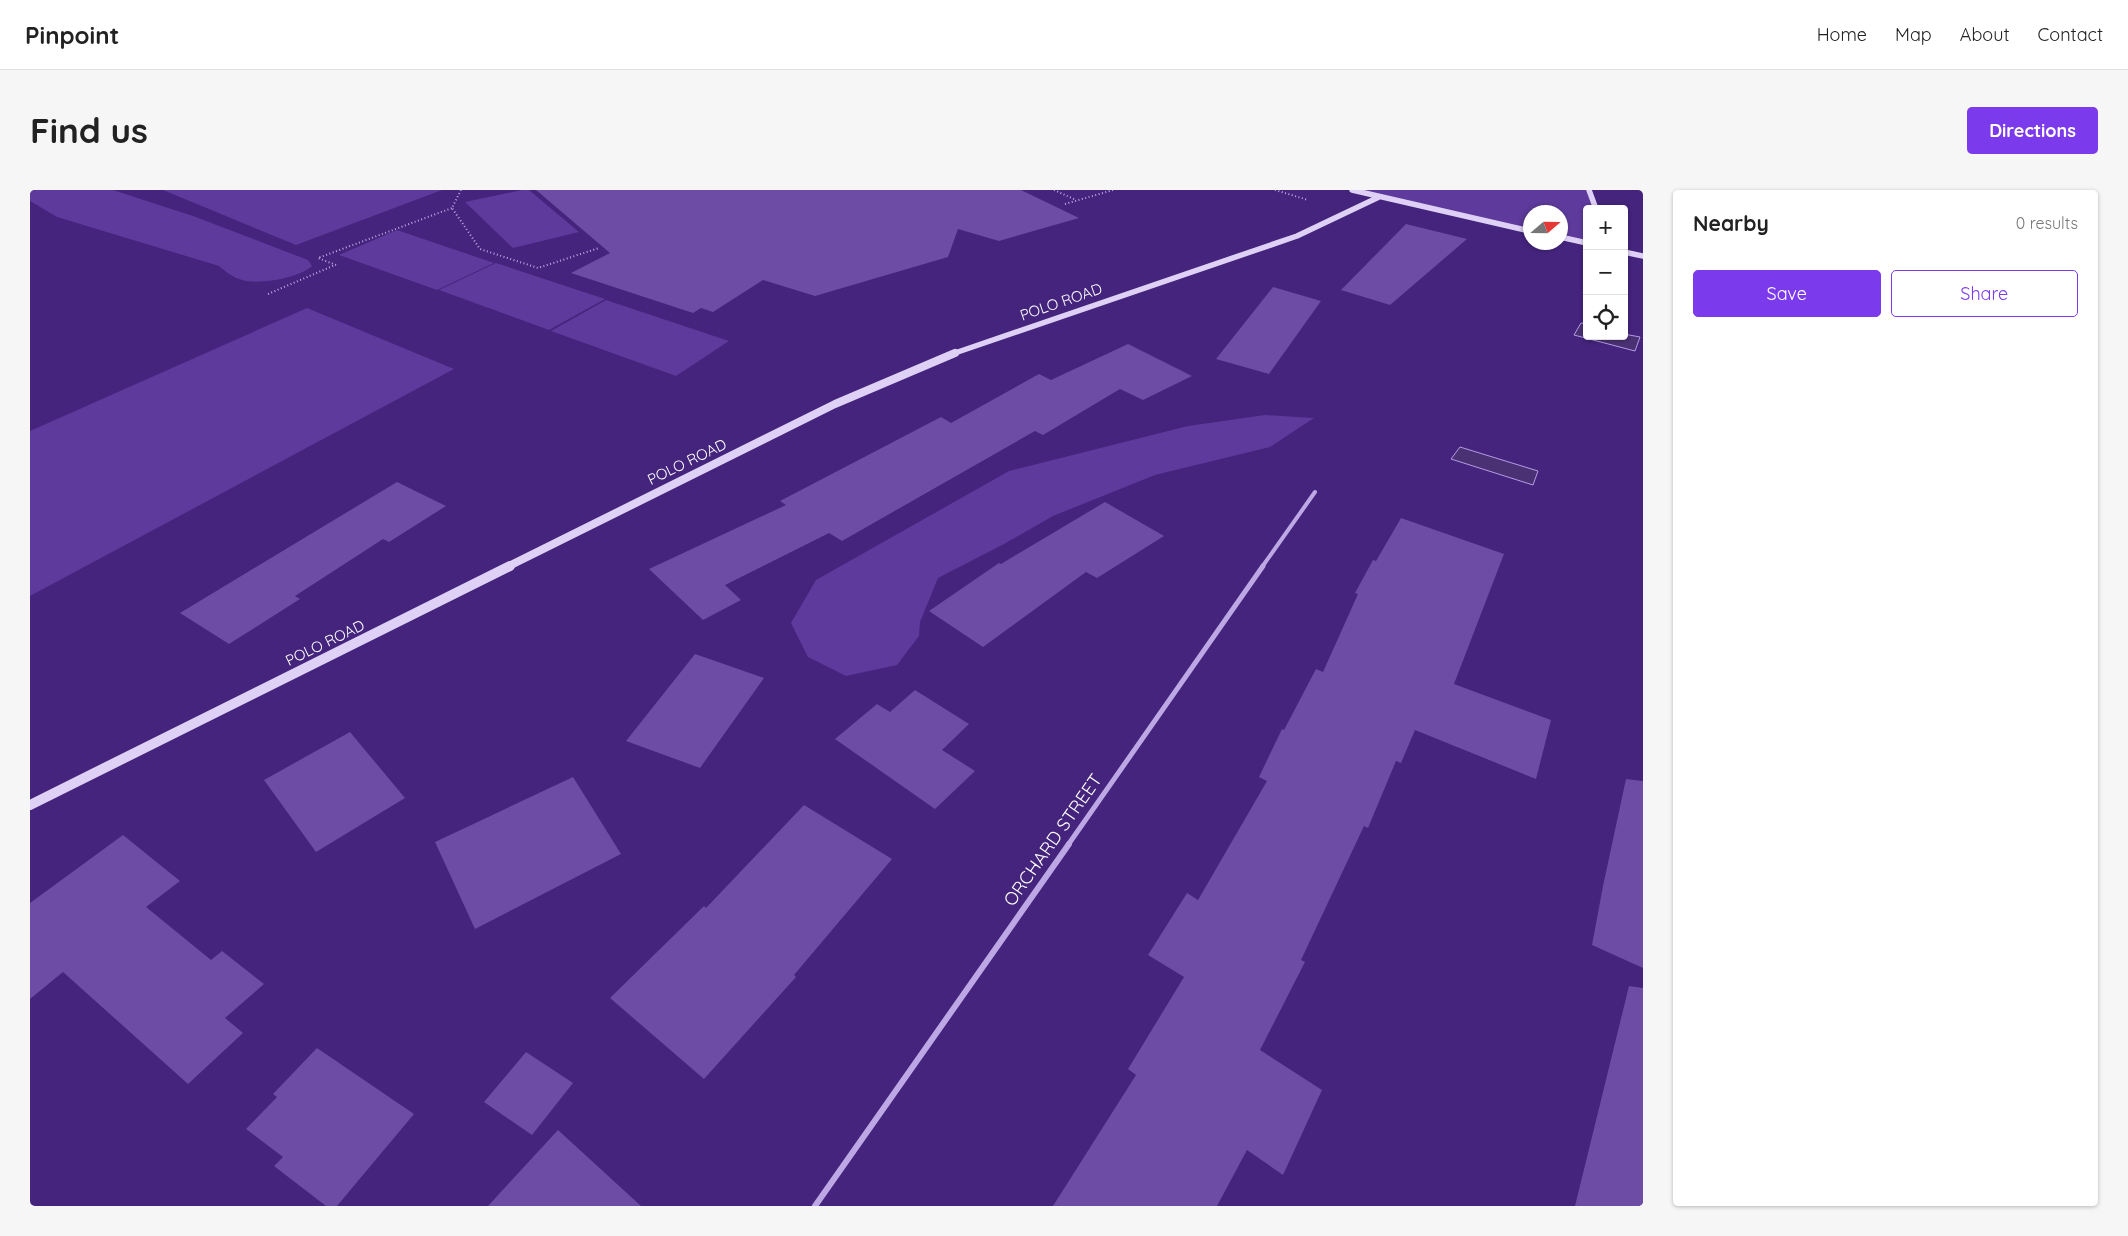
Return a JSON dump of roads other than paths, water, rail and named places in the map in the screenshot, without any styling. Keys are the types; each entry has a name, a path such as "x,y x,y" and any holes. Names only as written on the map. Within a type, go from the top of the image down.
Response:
{"street":[{"path":"1352,190 1523,229"},
{"path":"1588,190 1594,205"},
{"name":"POLO ROAD","path":"30,805 843,400 952,354 1297,236 1379,197"},
{"path":"1568,239 1583,242"},
{"path":"1628,253 1643,256"},
{"name":"ORCHARD STREET","path":"815,1206 1315,492"}]}
